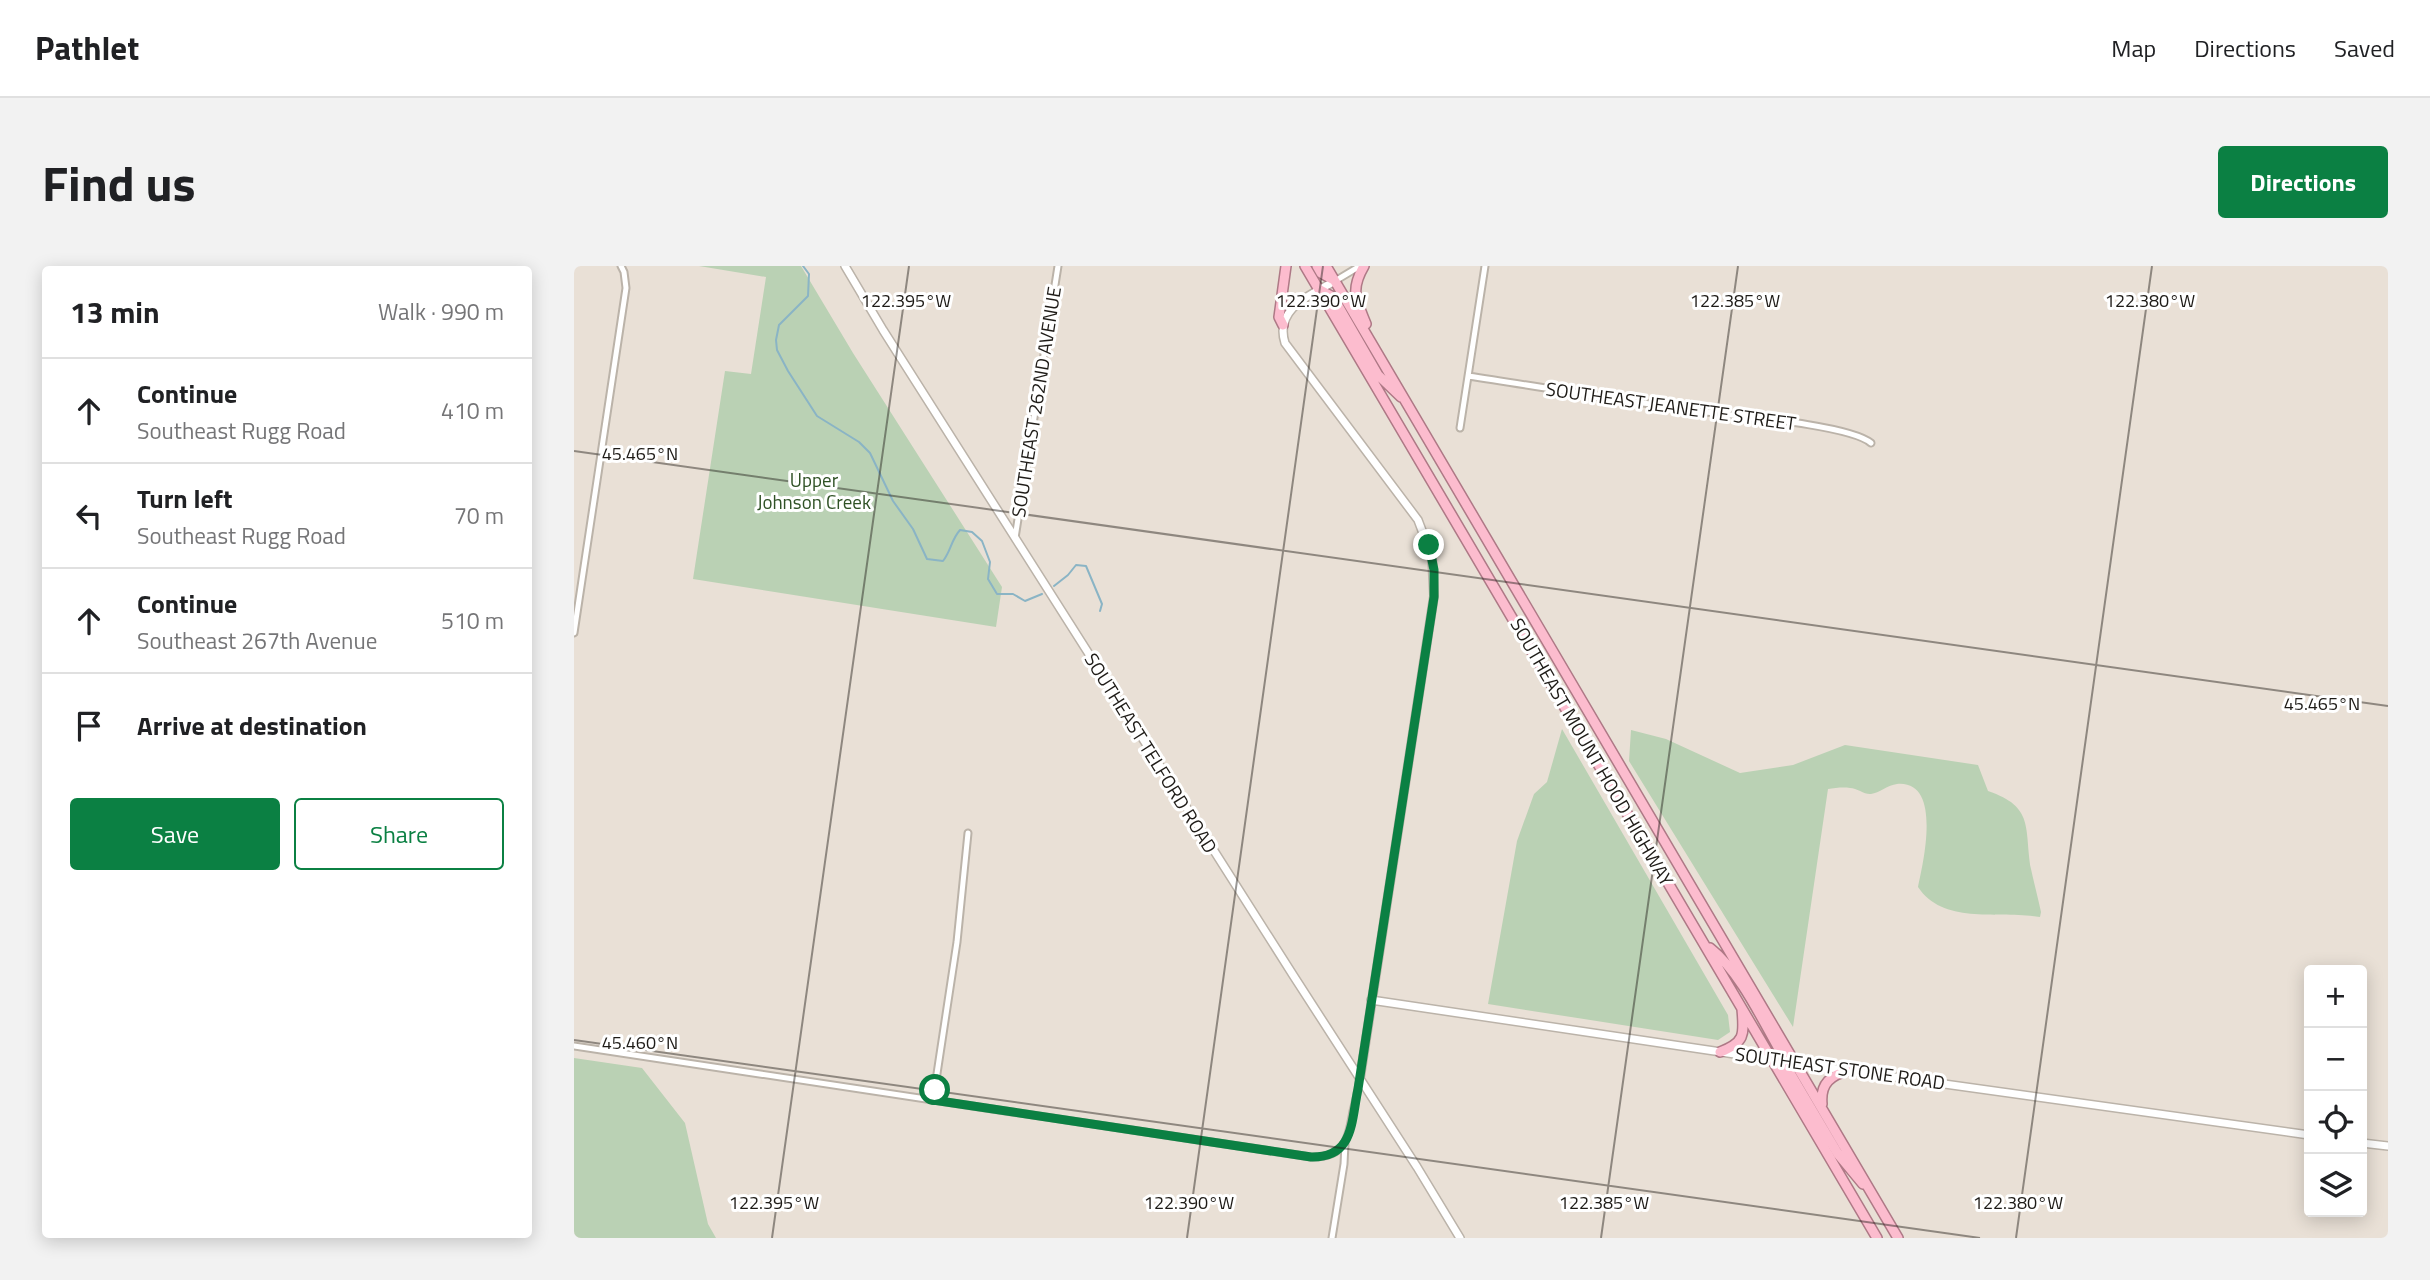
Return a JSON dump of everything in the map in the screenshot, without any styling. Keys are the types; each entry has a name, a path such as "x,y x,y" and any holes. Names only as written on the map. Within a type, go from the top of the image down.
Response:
{"highway":[{"path":"1283,325 1279,317 1286,266"},
{"name":"SOUTHEAST MOUNT HOOD HIGHWAY","path":"1305,266 1742,1007 1823,1110 1898,1238"},
{"path":"1317,266 1321,273 1335,281"},
{"name":"SOUTHEAST MOUNT HOOD HIGHWAY","path":"1326,266 1374,345 1784,1061 1877,1238"},
{"path":"1362,266 1355,293 1374,345"},
{"path":"1319,290 1333,297 1378,374 1409,406"},
{"path":"1706,945 1720,956 1737,979 1838,1154 1854,1176 1870,1190"},
{"path":"1720,1052 1735,1046 1742,1038 1742,1007"},
{"path":"1823,1110 1821,1096 1825,1084 1832,1076 1850,1070"}],"street":[{"path":"574,633 626,288 621,266"},
{"name":"SOUTHEAST TELFORD ROAD","path":"845,266 883,330 1460,1238"},
{"name":"SOUTHEAST 262ND AVENUE","path":"1015,538 1058,266"},
{"path":"1332,1238 1345,1144 1360,1078 1434,597 1432,557 1424,532 1413,511 1285,343 1283,325 1295,305 1362,266"},
{"path":"1460,428 1485,266"},
{"name":"SOUTHEAST JEANETTE STREET","path":"1468,376 1852,433 1871,443"},
{"path":"933,1100 957,942 968,833"},
{"name":"SOUTHEAST STONE ROAD","path":"1371,1000 2304,1134"},
{"path":"574,1046 1311,1157 1333,1153 1345,1144"},
{"path":"2367,1144 2388,1146"}],"green space":[{"name":"Upper Johnson Creek","path":"699,266 801,266 1002,587 996,627 693,579 725,371 751,374 766,277"},
{"path":"1562,729 1728,1015 1730,1032 1718,1040 1488,1004 1517,841 1534,794 1547,782"},
{"path":"1631,730 1666,739 1740,773 1793,765 1845,745 1978,765 1988,791 2014,804 2024,821 2040,917 1957,912 1929,899 1918,887 1926,843 1925,809 1920,795 1911,786 1897,784 1871,794 1853,788 1828,789 1793,1027 1629,761"},
{"path":"574,1058 642,1068 685,1123 708,1224 716,1238 574,1238"}],"waterway":[{"path":"803,266 809,274 808,296 779,325 776,340 777,350 788,371 817,416 859,442 870,453 893,501 913,529 927,559 943,561 960,530 972,532 982,541 990,562 988,579 997,594 1013,594 1025,601 1042,594"},
{"path":"1054,586 1076,565 1086,566 1102,604 1100,611"}],"route":[{"path":"935,1090 933,1100 1311,1157 1326,1156 1345,1144 1350,1132 1358,1089 1434,597 1434,570 1429,545"}]}
